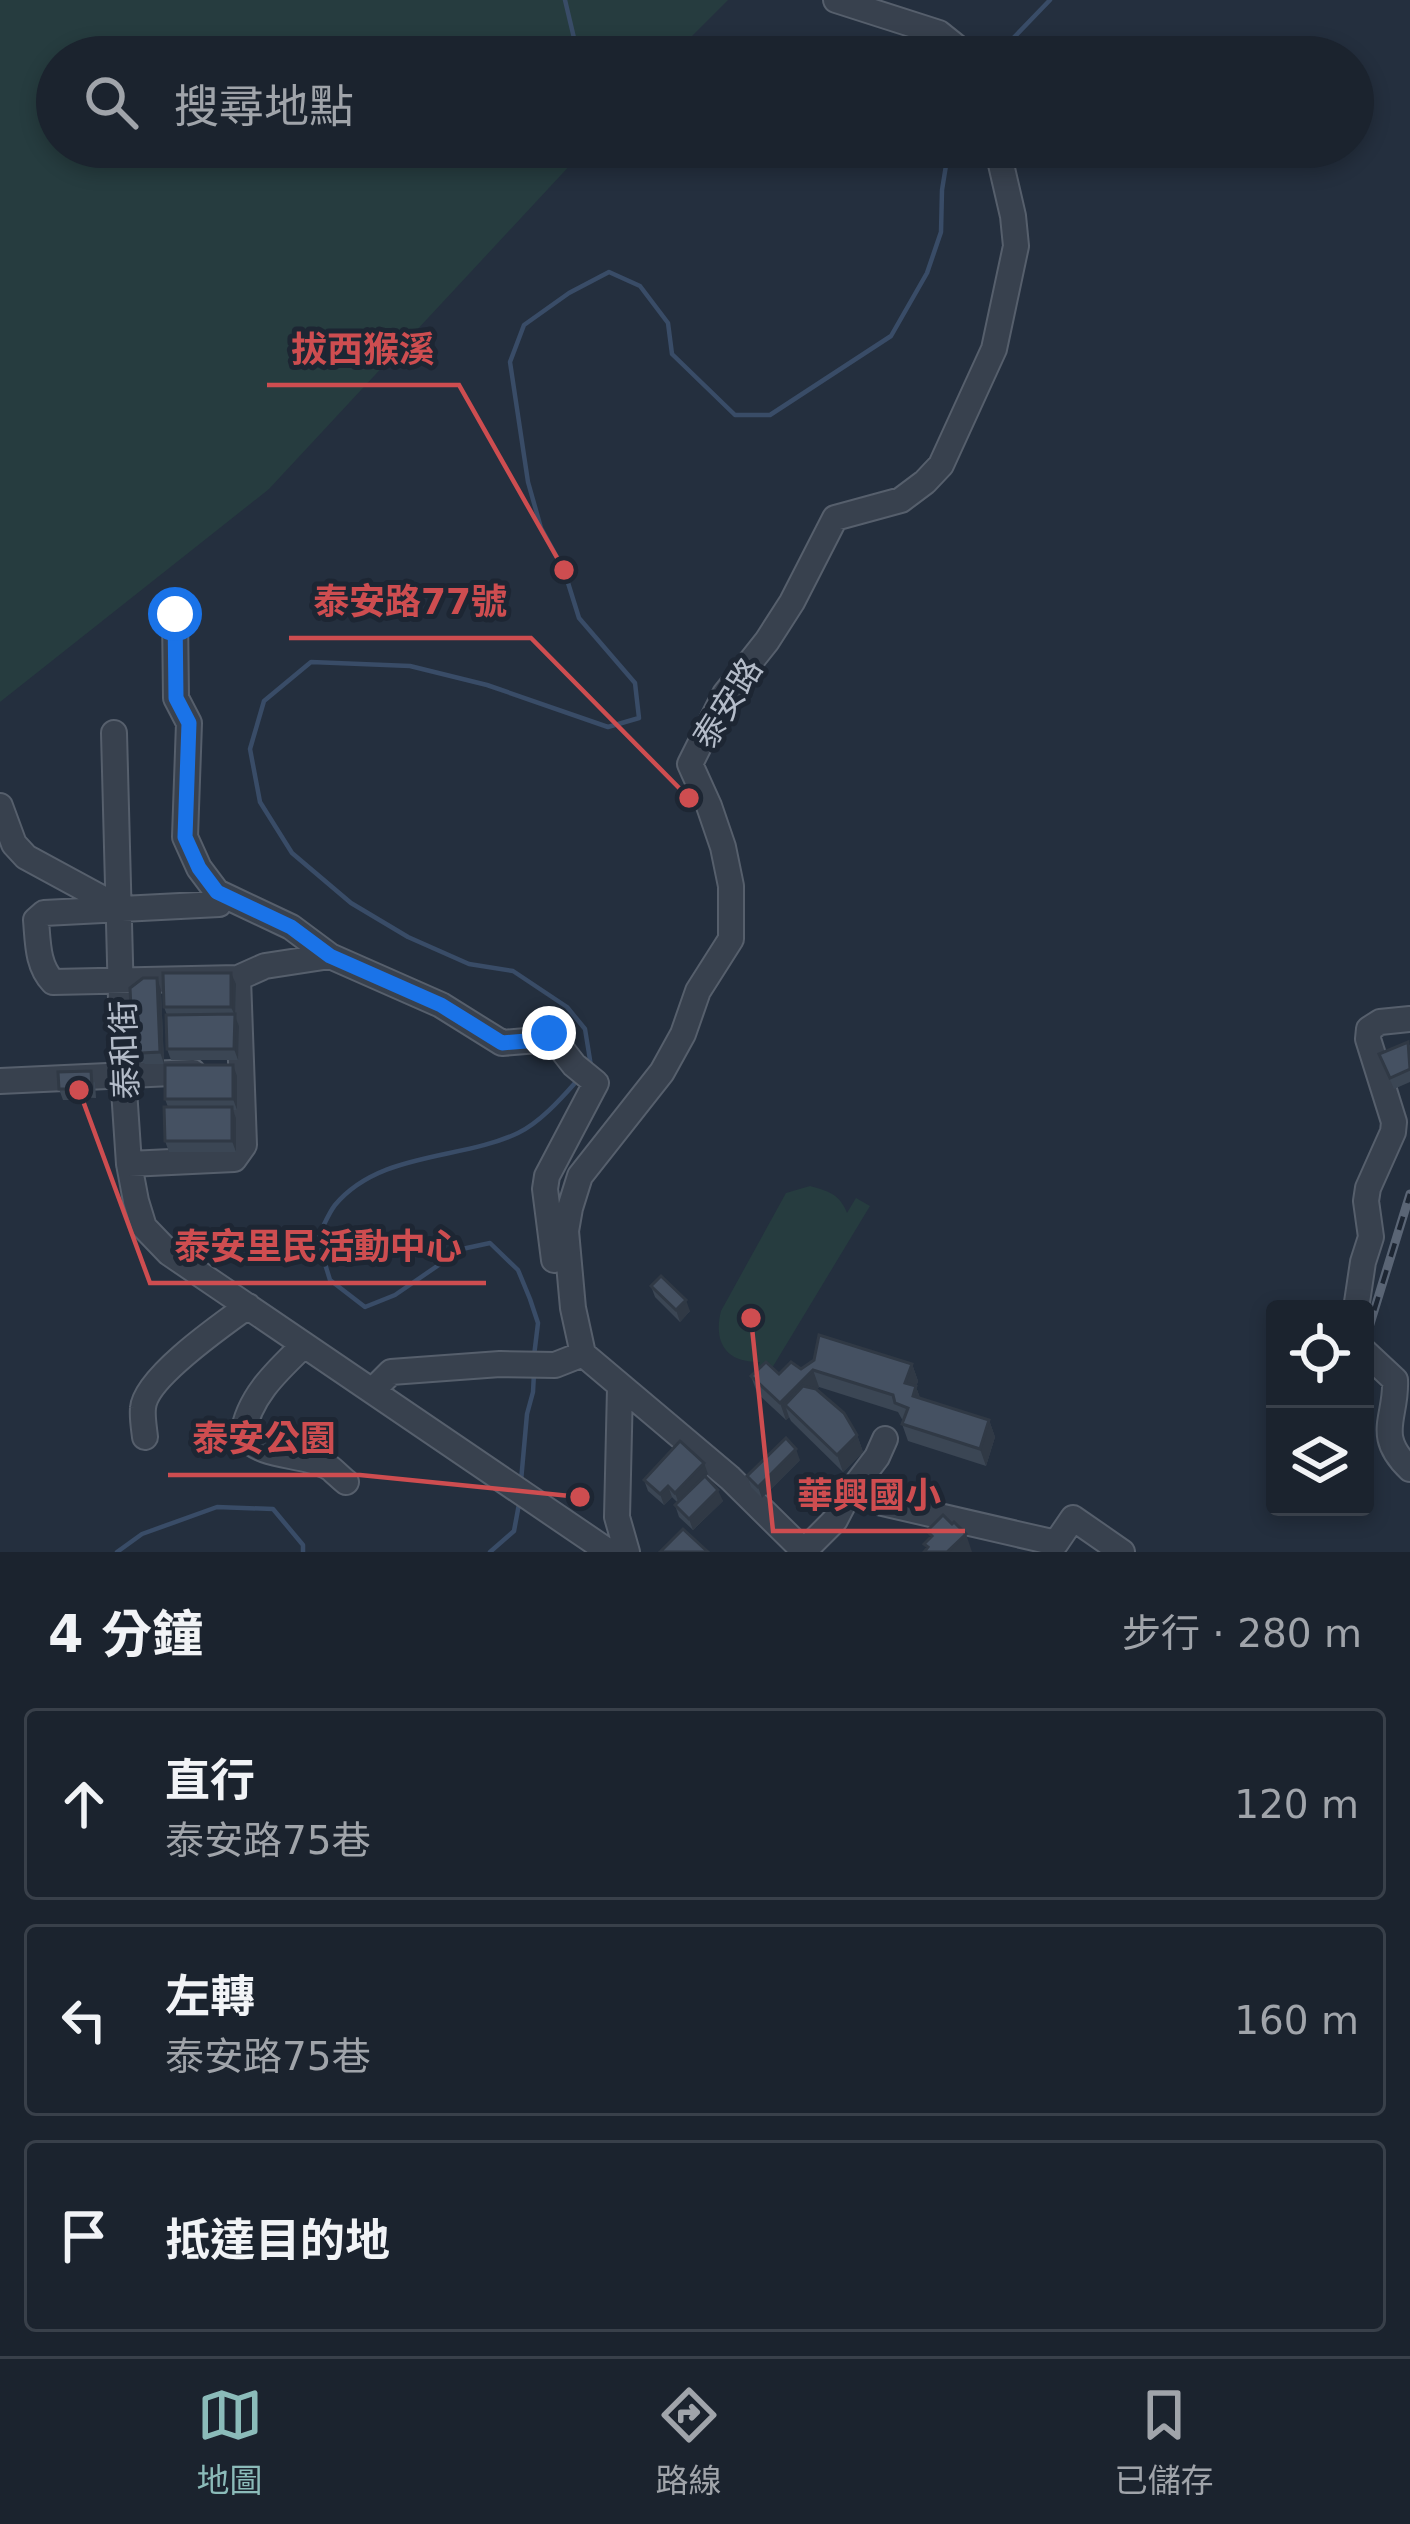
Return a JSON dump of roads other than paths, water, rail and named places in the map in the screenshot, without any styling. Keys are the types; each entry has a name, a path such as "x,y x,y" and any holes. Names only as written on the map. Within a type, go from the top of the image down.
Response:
{"street":[{"path":"836,0 943,36"},
{"name":"泰安路","path":"583,1354 566,1232 580,1176 662,1072 683,1034 698,991 731,939 731,886 723,847 690,764 725,694 792,602 835,518 901,500 941,465 994,349 1016,246 1002,168"},
{"path":"175,614 176,698 189,723 185,837 199,868 217,892 291,927 330,956"},
{"name":"泰和街","path":"114,733 123,1076 129,1164 144,1227 169,1252 608,1552"},
{"path":"0,806 14,844 26,856 120,908"},
{"path":"219,904 44,913 36,920 45,974 53,982 238,978 265,966 330,956"},
{"name":"泰安路","path":"330,956 441,1005 502,1043 538,1040 549,1033 574,1065 596,1083 547,1176 545,1189 560,1303 573,1308"},
{"path":"129,1164 234,1160 244,1145 238,978"},
{"path":"1357,1300 1371,1237 1368,1188 1394,1132 1368,1039 1370,1029 1379,1022 1410,1019"},
{"path":"0,1083 243,1069"},
{"path":"145,1437 142,1404 152,1388 193,1346 248,1306"},
{"path":"304,1345 266,1382 244,1423 243,1435 250,1444 331,1469 346,1482"},
{"path":"372,1391 391,1372 555,1364 583,1354 730,1478 805,1551 835,1520 885,1439"},
{"path":"1374,1361 1394,1380 1396,1398 1388,1414 1389,1432 1396,1455 1410,1468"},
{"path":"620,1388 617,1517 627,1552"},
{"path":"848,1496 1056,1543 1072,1518 1122,1552"}],"waterway":[{"path":"565,0 574,36"},
{"path":"1015,36 1050,0"},
{"path":"591,1066 585,1029 567,1007 513,971 469,964 408,937 351,903 292,853 260,802 250,749 264,701 311,662 410,666 487,685 608,727 639,718 635,683 579,618 564,570 541,528 528,482 510,362 524,325 609,272 640,286 668,323 672,354 735,415 770,415 891,336 927,273 941,232 946,168"},
{"path":"534,1356 538,1323 530,1299 518,1270 490,1243 462,1249 395,1295 365,1307 330,1280 317,1238 335,1205 353,1188 398,1166 518,1133 575,1083"},
{"path":"521,1481 534,1373"},
{"path":"490,1552 514,1531 519,1504"},
{"path":"117,1552 142,1534 217,1507 273,1509 303,1545 303,1552"}],"railway":[{"path":"1374,1311 1410,1194"}],"place":[{"name":"拔西猴溪","path":"564,570"},
{"name":"泰安路77號","path":"689,798"},
{"name":"泰安里民活動中心","path":"79,1090"},
{"name":"華興國小","path":"751,1318"},
{"name":"泰安公園","path":"580,1497"}]}
